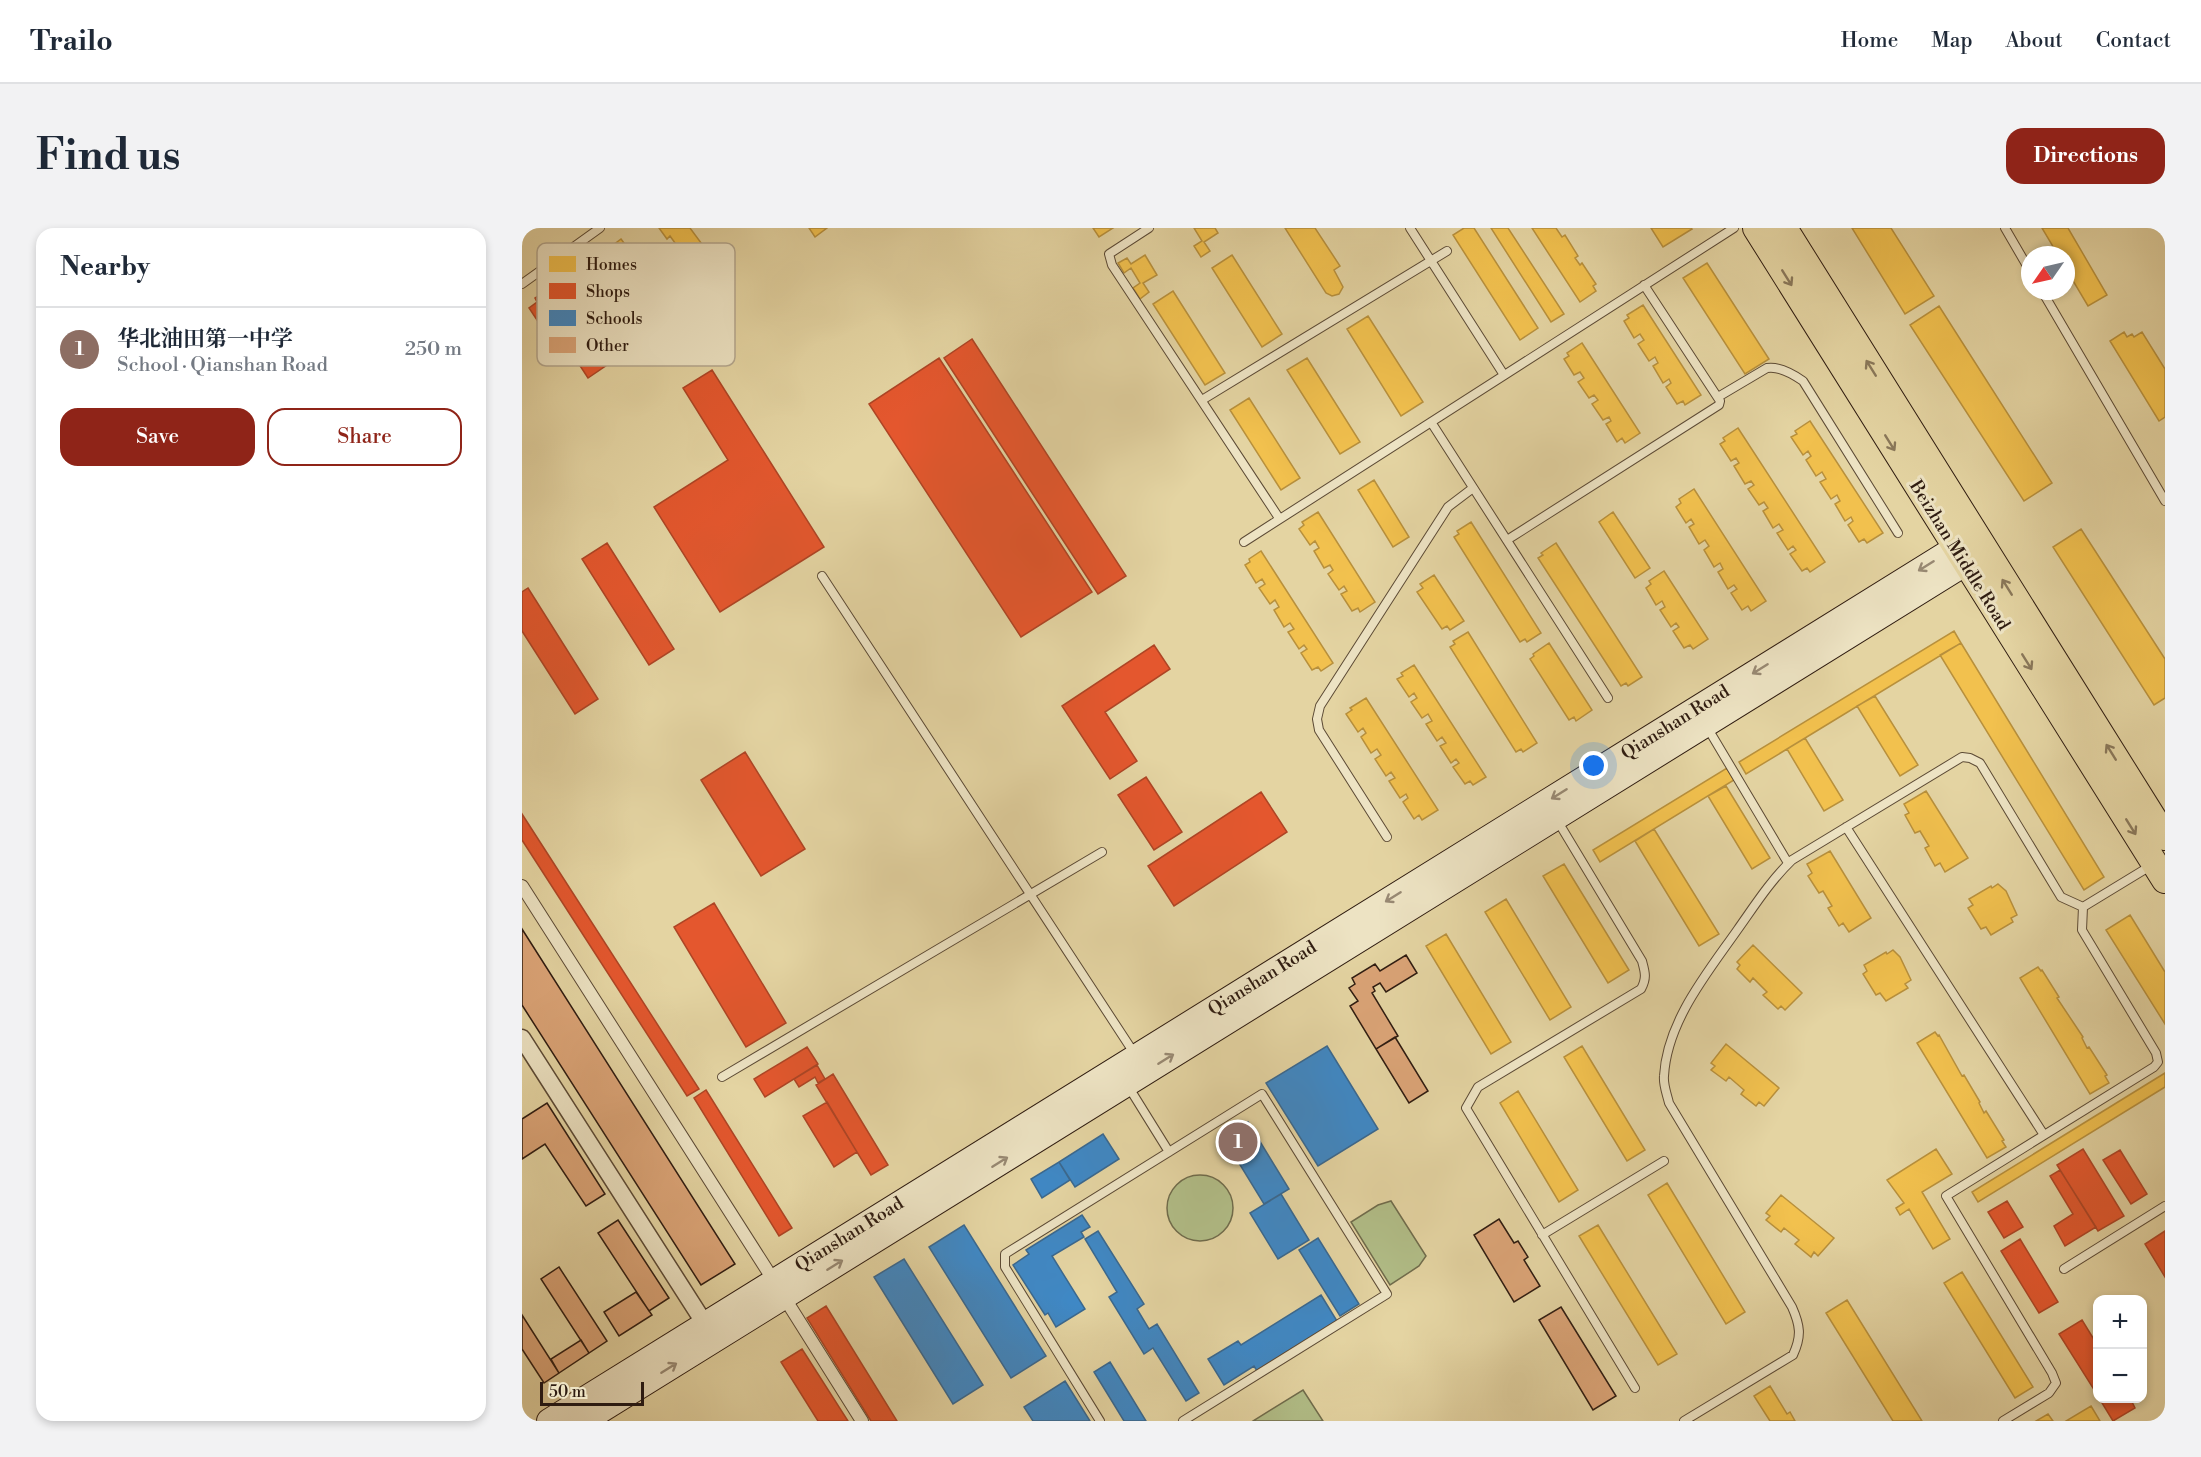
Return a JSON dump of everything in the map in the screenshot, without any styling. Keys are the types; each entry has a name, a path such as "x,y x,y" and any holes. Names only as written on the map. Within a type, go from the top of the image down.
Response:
{"main road":[{"name":"Beizhan Middle Road","path":"1756,228 2165,837"},
{"name":"Beizhan Middle Road","path":"1784,228 2160,872"},
{"name":"Qianshan Road","path":"549,1421 705,1324 779,1289 1127,1084 1705,725 1970,549"},
{"name":"Qianshan Road","path":"597,1418 779,1289 1137,1056 1970,549"}],"street":[{"path":"522,886 862,1421"},
{"path":"522,1038 705,1324"}],"lane":[{"path":"579,243 600,228"},
{"path":"1149,228 1109,254 1112,265 1279,519"},
{"path":"1410,228 1504,375"},
{"path":"1244,542 1734,228"},
{"path":"2005,228 2021,256"},
{"path":"1202,400 1446,251"},
{"path":"522,284 537,273"},
{"path":"1507,540 1719,405 1718,397 1644,285"},
{"path":"2047,300 2165,501"},
{"path":"1718,397 1772,367 1794,374 1803,381 1899,533"},
{"path":"1431,422 1608,698"},
{"path":"1387,837 1319,730 1317,719 1320,706 1448,507 1473,488"},
{"path":"822,576 1137,1056"},
{"path":"1705,725 1788,863"},
{"path":"1684,1421 1793,1355 1799,1342 1800,1330 1792,1307 1669,1103 1664,1084 1664,1073 1673,1034 1690,999 1776,875 1788,863 1962,757 1980,763 2061,897 2083,907 2160,872"},
{"path":"1556,818 1642,961 1645,981 1641,989 1478,1087 1466,1108 1635,1388"},
{"path":"1846,827 2044,1135"},
{"path":"722,1077 1102,852"},
{"path":"2003,1421 2049,1393 2056,1383 1946,1196 2154,1067 2158,1062 2156,1053 2082,930 2083,907"},
{"path":"1127,1084 1169,1152"},
{"path":"1101,1421 1005,1267 1005,1254 1262,1094 1387,1294 1183,1421"},
{"path":"1542,1235 1664,1161"},
{"path":"2064,1269 2165,1206"}],"green space":[{"path":"1200,1175 1213,1177 1223,1185 1231,1195 1233,1208 1231,1221 1223,1231 1213,1239 1200,1241 1187,1239 1177,1231 1169,1221 1167,1208 1169,1195 1177,1185 1187,1177"},
{"path":"1391,1201 1426,1256 1419,1266 1390,1285 1351,1222 1378,1205"},
{"path":"1303,1390 1323,1421 1253,1421"}],"building: Homes":[{"path":"659,228 690,228 701,243 675,243 670,236 667,239"},
{"path":"809,228 827,228 815,237"},
{"path":"1093,228 1113,228 1099,237"},
{"path":"1194,228 1215,228 1218,233 1204,242 1210,251 1201,257 1194,246 1202,241"},
{"path":"1285,228 1315,228 1340,266 1334,270 1343,287 1339,294 1332,296 1326,293"},
{"path":"1464,228 1474,228 1538,328 1520,340 1453,235"},
{"path":"1491,228 1508,228 1564,314 1551,322"},
{"path":"1532,228 1556,228 1562,237 1565,235 1578,256 1575,258 1580,265 1582,263 1596,284 1593,286 1596,291 1580,302"},
{"path":"1651,228 1691,228 1692,229 1663,247"},
{"path":"1852,228 1891,228 1934,296 1905,314"},
{"path":"2042,228 2068,228 2107,295 2088,306 2075,284 2075,246 2053,246"},
{"path":"1145,255 1157,275 1143,283 1149,292 1140,299 1133,288 1140,283 1131,268 1124,273 1118,263 1127,258 1131,264"},
{"path":"1232,255 1282,334 1262,347 1212,268"},
{"path":"1707,263 1769,359 1745,374 1683,278"},
{"path":"1173,291 1225,373 1205,385 1153,304"},
{"path":"1643,305 1701,395 1685,405 1683,401 1677,404 1666,387 1671,383 1669,379 1663,383 1653,366 1658,363 1655,357 1649,361 1638,344 1644,340 1640,334 1634,338 1624,321 1629,318 1627,315"},
{"path":"1939,306 2052,483 2024,501 1910,325"},
{"path":"1368,316 1423,402 1401,416 1347,329"},
{"path":"2124,332 2127,337 2132,334 2134,337 2142,332 2165,369 2165,417 2159,421 2110,341"},
{"path":"1582,343 1640,433 1625,443 1622,438 1617,442 1606,424 1611,421 1609,417 1603,420 1592,404 1598,400 1594,395 1589,398 1578,382 1584,378 1580,372 1574,375 1564,359 1569,356 1567,353"},
{"path":"1307,358 1360,442 1340,454 1287,370"},
{"path":"1249,398 1300,478 1281,490 1230,410"},
{"path":"1810,421 1883,533 1867,543 1864,539 1859,542 1848,525 1853,521 1851,517 1845,521 1835,504 1840,501 1837,495 1831,499 1820,482 1826,479 1822,472 1816,476 1806,460 1811,456 1808,451 1803,455 1791,437 1797,434 1795,431"},
{"path":"1738,428 1825,562 1810,572 1807,568 1802,571 1790,554 1796,550 1793,546 1788,550 1777,533 1783,530 1779,524 1773,528 1763,511 1768,508 1764,502 1759,505 1748,489 1754,485 1751,481 1745,484 1734,466 1739,463 1736,458 1731,461 1720,444 1725,441 1723,438"},
{"path":"1374,480 1409,537 1393,547 1358,490"},
{"path":"1694,489 1766,601 1751,611 1748,606 1742,610 1731,593 1737,589 1734,585 1728,589 1718,572 1723,569 1720,563 1714,567 1704,550 1709,546 1705,540 1699,544 1689,527 1694,524 1691,519 1686,523 1676,507 1681,503 1679,499"},
{"path":"1318,512 1375,602 1360,612 1358,608 1352,611 1341,594 1347,591 1344,586 1339,590 1328,574 1333,570 1330,565 1324,568 1314,551 1319,548 1315,541 1310,545 1299,529 1304,525 1302,522"},
{"path":"1613,512 1650,568 1635,578 1599,522"},
{"path":"1471,522 1541,633 1527,642 1525,639 1520,642 1454,537 1459,534 1457,531"},
{"path":"2081,529 2165,659 2165,698 2154,705 2053,547"},
{"path":"1556,543 1642,677 1628,686 1626,683 1621,686 1538,558 1543,555 1541,553"},
{"path":"1261,551 1333,663 1321,671 1318,667 1312,670 1301,653 1307,649 1304,645 1299,649 1288,632 1294,629 1290,623 1284,627 1274,610 1279,607 1275,600 1270,604 1259,588 1265,584 1262,579 1256,583 1245,565 1250,562 1249,559"},
{"path":"1664,571 1708,639 1693,649 1690,645 1684,648 1673,631 1679,627 1676,623 1671,627 1660,610 1665,607 1662,601 1656,605 1646,588 1651,584 1649,581"},
{"path":"1434,575 1464,621 1450,630 1447,626 1442,629 1417,592 1423,588 1420,584"},
{"path":"1954,631 1961,643 1746,774 1739,762"},
{"path":"1468,632 1537,743 1523,752 1521,749 1516,752 1450,647 1455,644 1453,641"},
{"path":"1549,643 1592,710 1576,721 1574,717 1569,720 1530,659 1534,656 1533,654"},
{"path":"1961,643 2104,877 2084,890 1940,655"},
{"path":"1414,665 1486,777 1473,785 1470,781 1465,784 1453,767 1459,763 1456,759 1451,763 1440,746 1446,743 1442,737 1437,741 1426,724 1432,721 1428,714 1422,718 1411,702 1417,698 1414,693 1409,697 1397,679 1403,676 1401,673"},
{"path":"1875,696 1918,765 1900,776 1857,706"},
{"path":"1366,698 1438,810 1422,820 1419,815 1414,819 1403,802 1408,798 1406,794 1400,798 1389,781 1395,778 1391,772 1386,776 1375,759 1381,755 1377,749 1371,753 1361,737 1366,733 1363,728 1358,732 1346,714 1352,710 1350,708"},
{"path":"1805,738 1843,800 1824,811 1787,749"},
{"path":"1727,768 1734,780 1600,862 1593,850"},
{"path":"1726,786 1770,858 1752,869 1708,796"},
{"path":"1926,791 1968,858 1945,872 1940,863 1935,866 1925,848 1929,846 1920,831 1915,833 1905,815 1909,813 1904,804"},
{"path":"1654,829 1719,934 1699,946 1635,841"},
{"path":"1830,851 1871,918 1849,932 1843,923 1839,926 1828,908 1832,906 1823,891 1819,893 1808,876 1812,873 1807,864"},
{"path":"1564,864 1629,970 1608,983 1543,876"},
{"path":"1998,884 2006,891 2017,915 2011,918 2013,922 1991,935 1986,927 1981,929 1968,908 1973,905 1969,899"},
{"path":"1506,899 1571,1007 1550,1020 1485,912"},
{"path":"2130,915 2165,972 2165,1024 2106,930"},
{"path":"1446,934 1511,1042 1491,1054 1426,946"},
{"path":"1753,945 1802,993 1785,1010 1781,1006 1778,1009 1763,995 1767,992 1753,978 1750,982 1737,969 1740,965 1737,962"},
{"path":"1893,950 1900,957 1911,980 1905,984 1908,988 1886,1001 1880,993 1876,995 1863,974 1867,971 1864,965"},
{"path":"2038,967 2059,997 2057,998 2083,1037 2087,1048 2089,1047 2107,1075 2105,1076 2109,1083 2090,1094 2020,978"},
{"path":"1935,1032 1939,1035 1962,1076 1964,1075 1984,1113 1986,1111 2004,1140 2002,1141 2006,1147 1987,1158 1917,1043"},
{"path":"1726,1044 1779,1088 1764,1106 1759,1102 1756,1106 1741,1094 1744,1090 1729,1077 1726,1081 1711,1070 1715,1066 1711,1063"},
{"path":"1582,1046 1645,1150 1627,1161 1564,1057"},
{"path":"2165,1073 2165,1087 1978,1202 1972,1192"},
{"path":"1518,1091 1578,1190 1559,1202 1500,1103"},
{"path":"1936,1149 1952,1174 1922,1192 1950,1239 1933,1249 1909,1209 1900,1215 1896,1208 1904,1203 1887,1180"},
{"path":"1667,1183 1745,1312 1726,1324 1648,1195"},
{"path":"1781,1195 1834,1238 1818,1256 1814,1252 1811,1257 1795,1244 1799,1240 1784,1228 1781,1232 1766,1220 1770,1216 1766,1213"},
{"path":"1598,1225 1677,1354 1658,1365 1579,1236"},
{"path":"1962,1272 2033,1387 2015,1398 1944,1283"},
{"path":"1847,1300 1922,1421 1893,1421 1826,1313"},
{"path":"1770,1386 1787,1414 1790,1412 1795,1421 1770,1421 1754,1396"},
{"path":"2091,1406 2100,1421 2066,1421"},
{"path":"2048,1414 2053,1421 2036,1421"}],"building: Shops":[{"path":"537,302 537,320 529,308"},
{"path":"972,339 1126,576 1098,594 944,358"},
{"path":"939,358 1092,592 1021,637 869,404"},
{"path":"580,366 606,366 588,378"},
{"path":"712,370 824,547 720,612 654,507 728,460 683,388"},
{"path":"607,543 674,649 649,665 582,559"},
{"path":"528,588 598,699 575,714 522,631 522,592"},
{"path":"1154,645 1170,669 1105,712 1137,761 1110,779 1062,706"},
{"path":"745,752 805,849 761,876 701,780"},
{"path":"1146,777 1182,832 1154,850 1118,795"},
{"path":"1261,792 1287,832 1174,906 1148,866"},
{"path":"522,814 699,1089 687,1096 522,840"},
{"path":"714,903 786,1023 746,1047 674,927"},
{"path":"807,1047 818,1064 765,1097 754,1079"},
{"path":"817,1065 825,1079 818,1083 815,1077 799,1087 794,1079"},
{"path":"833,1074 888,1165 871,1175 816,1085"},
{"path":"706,1090 792,1228 779,1236 694,1098"},
{"path":"827,1102 857,1152 834,1167 803,1116"},
{"path":"2083,1149 2124,1216 2098,1231 2057,1165"},
{"path":"2120,1150 2147,1194 2131,1204 2103,1160"},
{"path":"2060,1170 2096,1227 2065,1246 2054,1226 2073,1214 2050,1176"},
{"path":"2007,1201 2023,1227 2004,1238 1988,1212"},
{"path":"2165,1231 2165,1277 2145,1244"},
{"path":"2020,1239 2058,1302 2039,1313 2001,1251"},
{"path":"826,1306 897,1421 871,1421 807,1318"},
{"path":"2082,1320 2093,1338 2093,1388 2059,1334"},
{"path":"802,1349 848,1421 818,1421 781,1362"},
{"path":"2102,1403 2132,1403 2135,1408 2113,1421"}],"building: Schools":[{"path":"1327,1046 1378,1129 1318,1166 1266,1083"},
{"path":"1248,1122 1289,1189 1264,1204 1223,1137"},
{"path":"1103,1134 1119,1159 1075,1187 1059,1162"},
{"path":"1059,1162 1070,1180 1042,1198 1031,1179"},
{"path":"1281,1194 1309,1240 1278,1259 1250,1213"},
{"path":"1082,1215 1090,1227 1081,1232 1084,1237 1052,1256 1085,1309 1056,1327 1048,1313 1045,1315 1013,1265 1029,1254 1026,1250"},
{"path":"964,1225 1046,1356 1011,1378 929,1247"},
{"path":"1098,1231 1144,1304 1137,1309 1149,1329 1157,1324 1199,1393 1186,1401 1153,1348 1144,1354 1109,1297 1117,1292 1085,1239"},
{"path":"1318,1238 1359,1304 1340,1316 1299,1250"},
{"path":"904,1259 983,1385 953,1404 874,1277"},
{"path":"1321,1295 1337,1321 1257,1371 1254,1366 1224,1385 1208,1359 1238,1341 1241,1345"},
{"path":"1110,1362 1146,1421 1124,1421 1094,1372"},
{"path":"1065,1381 1090,1421 1033,1421 1024,1407"}],"building: Other":[{"path":"522,929 735,1264 701,1285 522,1005"},
{"path":"1406,955 1417,973 1386,992 1380,983 1373,987 1375,991 1372,993 1398,1036 1376,1049 1350,1006 1358,1001 1349,988 1355,984 1352,978 1375,964 1380,971"},
{"path":"1395,1037 1428,1091 1409,1103 1376,1049"},
{"path":"547,1103 605,1194 586,1206 545,1144 522,1159 522,1119"},
{"path":"1499,1219 1514,1243 1518,1241 1528,1257 1524,1260 1540,1286 1514,1302 1474,1235"},
{"path":"618,1220 669,1298 649,1311 598,1233"},
{"path":"559,1267 607,1341 589,1353 541,1279"},
{"path":"636,1292 652,1315 619,1336 604,1312"},
{"path":"1561,1307 1616,1396 1593,1410 1539,1320"},
{"path":"522,1315 559,1373 544,1383 522,1349"},
{"path":"581,1340 589,1353 559,1373 551,1359"}],"place":[{"name":"华北油田第一中学","path":"1238,1142"}]}
